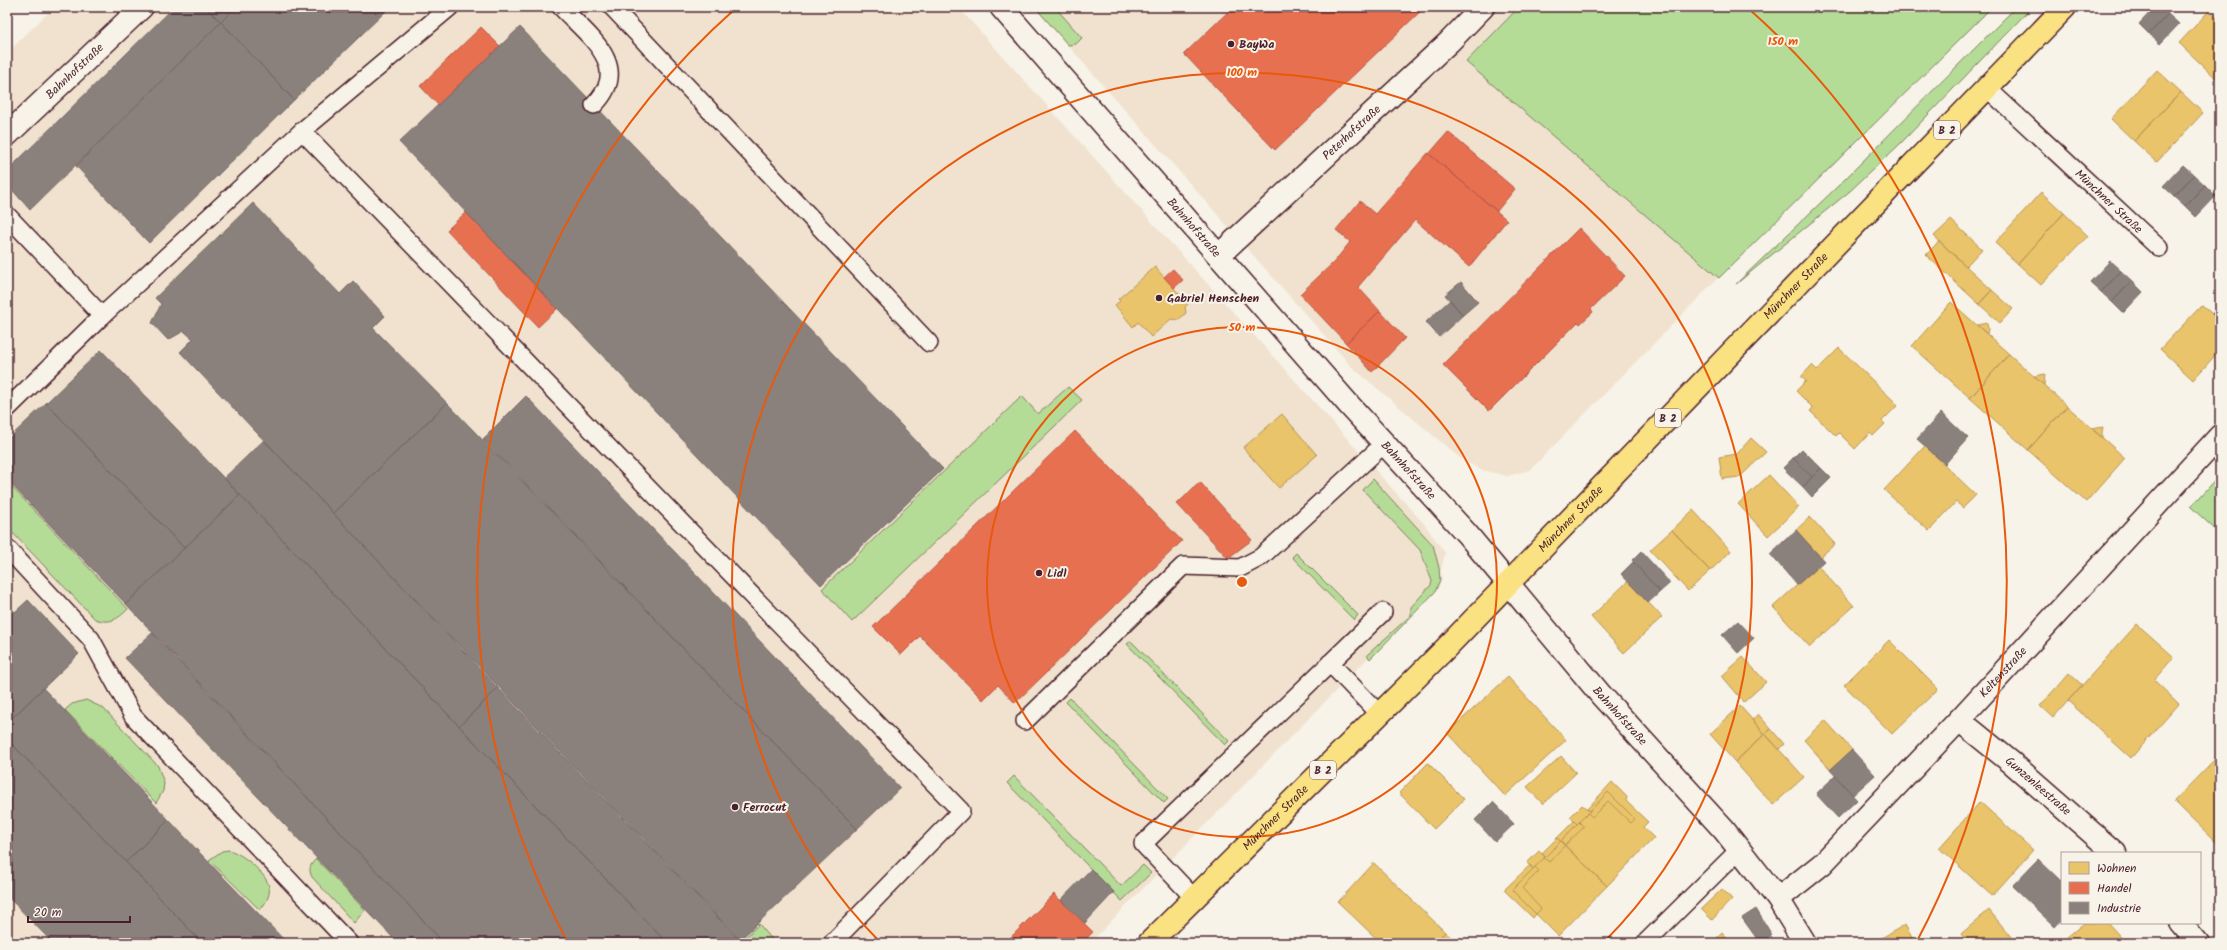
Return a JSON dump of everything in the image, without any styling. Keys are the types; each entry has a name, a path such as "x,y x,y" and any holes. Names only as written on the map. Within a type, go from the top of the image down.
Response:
{"main road":[{"name":"Münchner Straße","path":"1149,943 1380,715 1988,89 2065,7"}],"street":[{"name":"Bahnhofstraße","path":"7,135 142,7"},
{"name":"Bahnhofstraße","path":"1001,7 1218,256 1462,529 1601,695 1740,848 1778,899 1805,943"},
{"name":"Peterhofstraße","path":"1218,256 1449,42 1483,7"},
{"name":"Keltenstraße","path":"1778,899 1822,864 1960,720 2220,436"},
{"name":"Gunzenleestraße","path":"1960,720 2012,763 2114,852"},
{"path":"2182,924 2198,943"}],"lane":[{"path":"7,408 102,316 302,131 450,7"},
{"path":"561,7 603,51 609,63 611,76 606,90 594,105"},
{"path":"612,7 929,343"},
{"name":"Münchner Straße","path":"1988,89 2159,248"},
{"path":"302,131 961,811 832,943"},
{"path":"7,215 102,316"},
{"path":"1025,721 1183,566 1240,568 1261,557 1385,444"},
{"path":"7,548 91,639 133,716 349,943"},
{"path":"1194,898 1143,844 1383,612"},
{"path":"1330,663 1380,715"},
{"path":"1645,943 1740,848"}],"shaded area":[{"path":"54,7 958,7 1425,525 1445,553 1437,587 1090,943 7,943 7,53"},
{"path":"1034,7 1983,7 1530,470 1507,476 1481,470 1460,458 1352,367"}],"green space":[{"path":"1035,7 1055,7 1082,38 1076,44 1068,45"},
{"path":"1519,7 1992,7 1719,278 1466,62"},
{"path":"2016,7 2032,7 1901,143 1850,191 1736,284 1837,187"},
{"path":"1068,387 1082,400 852,622 822,589 1022,396 1038,414"},
{"path":"2220,475 2220,534 2191,507"},
{"path":"1373,479 1433,545 1439,568 1440,580 1435,592 1370,659 1367,655 1411,615 1411,607 1431,585 1432,581 1420,550 1363,490"},
{"path":"7,482 128,609 124,613 109,621 95,619 7,527"},
{"path":"1296,553 1358,615 1354,620 1292,557"},
{"path":"1131,641 1229,741 1225,745 1127,644"},
{"path":"1070,698 1168,799 1164,803 1066,702"},
{"path":"86,700 103,708 158,766 164,783 163,791 156,803 65,710 72,704"},
{"path":"1014,776 1121,886 1143,865 1151,873 1122,901 1007,783"},
{"path":"228,850 240,855 253,864 264,876 269,887 269,893 266,902 260,910 209,860 222,851"},
{"path":"316,859 365,910 354,923 312,877 310,867"},
{"path":"759,924 775,943 740,943"}],"building: Wohnen":[{"path":"2209,11 2220,21 2220,82 2179,43"},
{"path":"2157,70 2181,92 2134,141 2111,119"},
{"path":"2181,92 2203,113 2157,162 2134,141"},
{"path":"2041,192 2064,213 2018,264 1995,243"},
{"path":"2064,213 2088,236 2041,285 2018,264"},
{"path":"1951,220 1982,249 1966,266 1934,236"},
{"path":"1939,241 1992,290 1979,304 1926,255"},
{"path":"1155,267 1188,304 1185,307 1186,313 1178,320 1171,319 1151,337 1138,322 1133,327 1115,305 1120,301 1118,299"},
{"path":"1992,290 2013,309 2000,323 1979,304"},
{"path":"1951,302 2009,354 1970,398 1912,346"},
{"path":"2202,305 2220,321 2220,350 2193,380 2160,349"},
{"path":"1987,323 1988,329 1987,334 1977,325"},
{"path":"1839,348 1898,405 1882,421 1885,424 1873,436 1870,433 1855,449 1839,433 1836,436 1810,411 1813,408 1796,391 1806,381 1801,377 1812,365 1817,370"},
{"path":"2009,354 2067,406 2028,450 1970,398"},
{"path":"2045,374 2044,385 2034,376"},
{"path":"2067,406 2125,458 2086,502 2028,450"},
{"path":"1282,414 1317,455 1279,488 1243,448"},
{"path":"2103,427 2102,438 2092,429"},
{"path":"1751,438 1766,452 1740,477 1722,479 1719,457 1737,454"},
{"path":"1925,446 1976,495 1963,508 1956,502 1929,531 1884,490"},
{"path":"1769,475 1799,507 1768,536 1738,504"},
{"path":"1693,510 1731,551 1710,571 1672,530"},
{"path":"1810,517 1835,544 1820,557 1796,530"},
{"path":"1672,530 1710,571 1688,591 1650,550"},
{"path":"1818,566 1854,606 1810,647 1773,607"},
{"path":"1628,581 1662,617 1624,653 1591,617"},
{"path":"2137,624 2174,657 2154,680 2179,704 2131,758 2068,701"},
{"path":"1889,640 1938,689 1892,734 1844,685"},
{"path":"1743,657 1766,682 1744,702 1722,676"},
{"path":"2069,673 2082,685 2053,718 2040,706"},
{"path":"1508,677 1566,740 1505,796 1447,733"},
{"path":"1740,706 1765,734 1735,762 1710,734"},
{"path":"1758,714 1771,729 1765,734 1752,720"},
{"path":"1825,720 1852,750 1831,770 1804,740"},
{"path":"1771,729 1784,744 1779,749 1765,734"},
{"path":"1765,734 1804,777 1773,805 1735,762"},
{"path":"1561,756 1576,773 1543,804 1527,787"},
{"path":"2216,758 2220,762 2220,846 2174,801"},
{"path":"1428,763 1464,799 1434,829 1399,793"},
{"path":"1612,782 1627,797 1626,801 1648,822 1643,827 1654,838 1607,886 1557,838 1574,821 1577,824 1590,811 1587,809"},
{"path":"1608,792 1635,819 1631,823 1608,801 1592,817 1588,813 1579,822 1584,827 1565,845 1561,841 1577,824 1570,817 1582,805 1590,811"},
{"path":"1980,802 2033,850 1992,896 1939,848"},
{"path":"1557,838 1607,886 1558,936 1536,914 1533,918 1504,890 1530,865 1533,869 1545,857 1542,853"},
{"path":"1561,841 1565,845 1549,862 1544,858 1535,867 1539,871 1522,888 1541,909 1536,914 1512,890 1533,869 1527,863 1539,851 1545,857"},
{"path":"1374,863 1445,932 1435,943 1381,943 1338,902"},
{"path":"1722,889 1732,899 1712,920 1701,909"},
{"path":"1989,910 2016,943 1968,943 1961,934"},
{"path":"2083,924 2109,924 2125,942 2060,943"},
{"path":"1905,925 1915,943 1872,943"},
{"path":"1445,932 1457,943 1435,943"},
{"path":"1722,933 1731,943 1712,943"}],"building: Handel":[{"path":"1233,7 1425,7 1275,150 1184,54"},
{"path":"481,27 500,46 438,105 420,86"},
{"path":"1448,132 1515,189 1497,211 1429,154"},
{"path":"1428,153 1507,220 1469,267 1415,220 1358,287 1380,311 1346,343 1300,294 1334,262 1350,242 1336,230 1360,201 1375,214"},
{"path":"466,212 557,309 538,327 447,230"},
{"path":"1579,228 1625,276 1591,309 1593,312 1580,324 1578,322 1489,411 1443,365"},
{"path":"1173,269 1183,280 1174,288 1164,277"},
{"path":"1380,311 1405,338 1372,372 1346,343"},
{"name":"Lidl","path":"1075,431 1182,541 1015,703 998,685 983,700 920,636 901,655 873,627"},
{"path":"1200,482 1252,540 1228,558 1177,504"},
{"path":"1054,894 1093,932 1082,943 1005,943"}],"building: Industrie":[{"path":"174,7 205,7 221,22 30,210 7,184 7,171"},
{"path":"205,7 236,7 221,22"},
{"path":"236,7 390,7 294,100 221,22"},
{"path":"2155,7 2161,7 2168,14 2149,34 2139,24"},
{"path":"2168,14 2179,24 2160,44 2149,34"},
{"path":"221,22 294,100 149,243 76,166"},
{"path":"520,27 943,469 821,585 399,142"},
{"path":"2183,165 2194,175 2174,196 2163,186"},
{"path":"2194,175 2205,185 2185,206 2174,196"},
{"path":"2205,185 2216,196 2196,217 2185,206"},
{"path":"253,203 340,294 353,281 385,316 373,328 447,403 333,513 180,352 193,339 184,331 168,340 152,323 161,304 155,298"},
{"path":"2110,261 2121,271 2101,292 2090,282"},
{"path":"2121,271 2132,281 2112,302 2101,292"},
{"path":"2132,281 2143,292 2123,313 2112,302"},
{"path":"1461,282 1478,302 1463,315 1445,295"},
{"path":"1450,300 1463,315 1439,337 1426,322"},
{"path":"2220,305 2220,321 2212,314"},
{"path":"101,350 240,495 184,548 46,403"},
{"path":"526,396 900,788 857,829 483,439"},
{"path":"46,403 184,548 126,604 7,480 7,440"},
{"path":"447,403 857,829 740,940 333,513"},
{"path":"1941,413 1968,438 1945,464 1917,439"},
{"path":"264,440 498,688 459,726 224,478"},
{"path":"1802,449 1821,468 1812,477 1793,458"},
{"path":"1793,458 1812,477 1803,487 1783,468"},
{"path":"1821,468 1831,478 1812,497 1803,487"},
{"path":"240,495 667,943 444,943 126,604"},
{"path":"1796,530 1824,561 1797,585 1770,554"},
{"path":"1641,551 1670,583 1660,592 1632,560"},
{"path":"1633,562 1660,592 1648,603 1621,574"},
{"path":"28,600 79,654 7,723 7,604 15,612"},
{"path":"1738,621 1754,638 1738,653 1722,635"},
{"path":"152,633 444,943 398,943 125,658"},
{"path":"43,688 169,820 126,862 7,739 7,723"},
{"path":"498,688 738,939 734,943 667,943 459,726"},
{"path":"7,739 202,943 53,943 7,896"},
{"path":"1852,750 1875,775 1853,795 1830,770"},
{"path":"1835,776 1857,800 1838,818 1816,794"},
{"path":"1493,802 1514,824 1495,842 1475,820"},
{"path":"169,820 287,943 202,943 126,862"},
{"path":"2038,859 2061,881 2061,920 2055,927 2012,886"},
{"path":"1091,869 1114,892 1085,923 1061,900"},
{"path":"1756,909 1772,935 1760,943 1742,918"}],"place":[{"name":"BayWa","path":"1231,44"},
{"name":"Gabriel Henschen","path":"1159,298"},
{"name":"Lidl","path":"1039,573"},
{"name":"Ferrocut","path":"735,807"}]}
